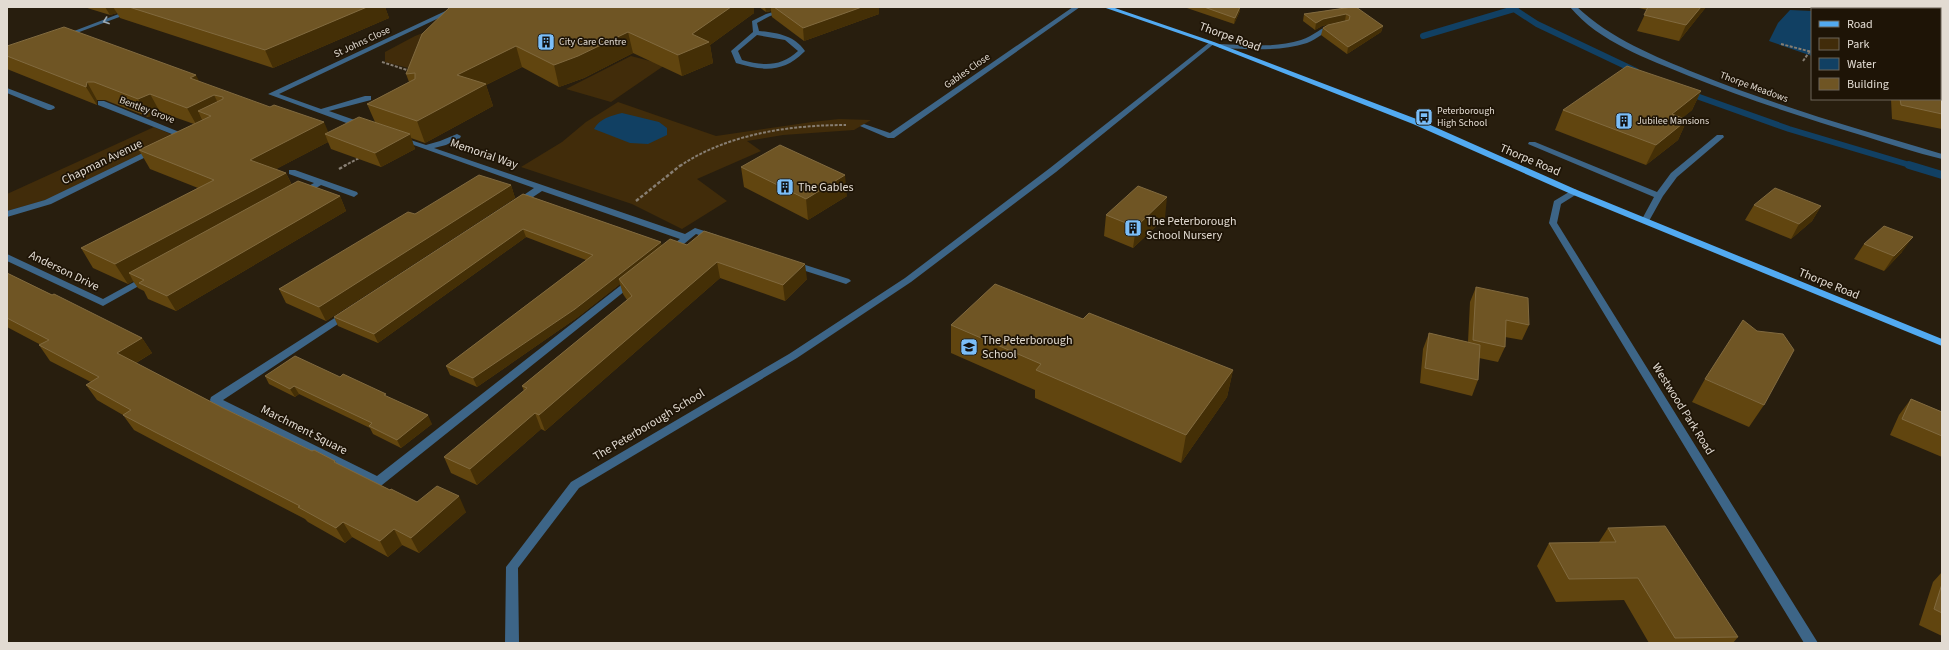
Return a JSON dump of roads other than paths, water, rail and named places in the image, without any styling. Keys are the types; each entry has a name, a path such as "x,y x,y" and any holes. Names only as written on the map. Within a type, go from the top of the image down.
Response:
{"main road":[{"name":"Thorpe Road","path":"1106,7 1216,45 1416,122 1574,192 1942,343"}],"street":[{"path":"57,39 143,7"},
{"name":"St Johns Close","path":"322,111 272,94 459,7"},
{"path":"756,33 754,22 768,15 799,7"},
{"name":"Gables Close","path":"864,126 891,136 1077,7"},
{"name":"Thorpe Meadows","path":"1573,7 1589,24 1634,50 1713,83 1817,120 1942,157"},
{"path":"1216,45 1271,48 1306,41 1324,28 1345,24"},
{"path":"756,33 778,36 796,42 802,51 794,60 774,67 754,66 738,61 734,51 756,33"},
{"name":"The Peterborough School","path":"512,643 512,567 575,484 793,356 908,280 1216,45"},
{"path":"7,90 51,108"},
{"path":"322,111 368,98 333,115"},
{"name":"Bentley Grove","path":"101,103 189,134"},
{"path":"322,111 369,126"},
{"name":"Chapman Avenue","path":"7,214 48,202 189,134"},
{"name":"Memorial Way","path":"390,135 687,238"},
{"path":"427,147 443,143 457,136"},
{"path":"1645,221 1659,196 1674,175 1720,137"},
{"path":"441,152 455,144"},
{"path":"1532,144 1659,196"},
{"path":"292,172 354,194"},
{"path":"294,197 317,181"},
{"path":"508,209 542,187"},
{"name":"Westwood Park Road","path":"1574,192 1557,203 1553,223 1811,643"},
{"path":"662,257 695,231 725,241"},
{"name":"Anderson Drive","path":"7,257 103,303 158,273"},
{"path":"786,261 846,281"},
{"name":"Marchment Square","path":"355,309 215,400 378,482 637,277"}],"water":[{"path":"1790,10 1811,11 1811,56 1769,41 1778,23"},
{"path":"622,113 659,122 667,128 667,135 648,144 630,143 594,129 599,122 610,116"}],"waterway":[{"path":"1423,36 1514,9"},
{"path":"1514,9 1537,24 1636,71"},
{"path":"1688,93 1789,129 1913,166"},
{"path":"1909,165 1942,175"}],"place":[{"name":"City Care Centre","path":"546,42"},
{"name":"Peterborough High School","path":"1424,117"},
{"name":"Jubilee Mansions","path":"1624,121"},
{"name":"The Gables","path":"785,187"},
{"name":"The Peterborough School Nursery","path":"1133,228"},
{"name":"The Peterborough School","path":"969,347"}]}
